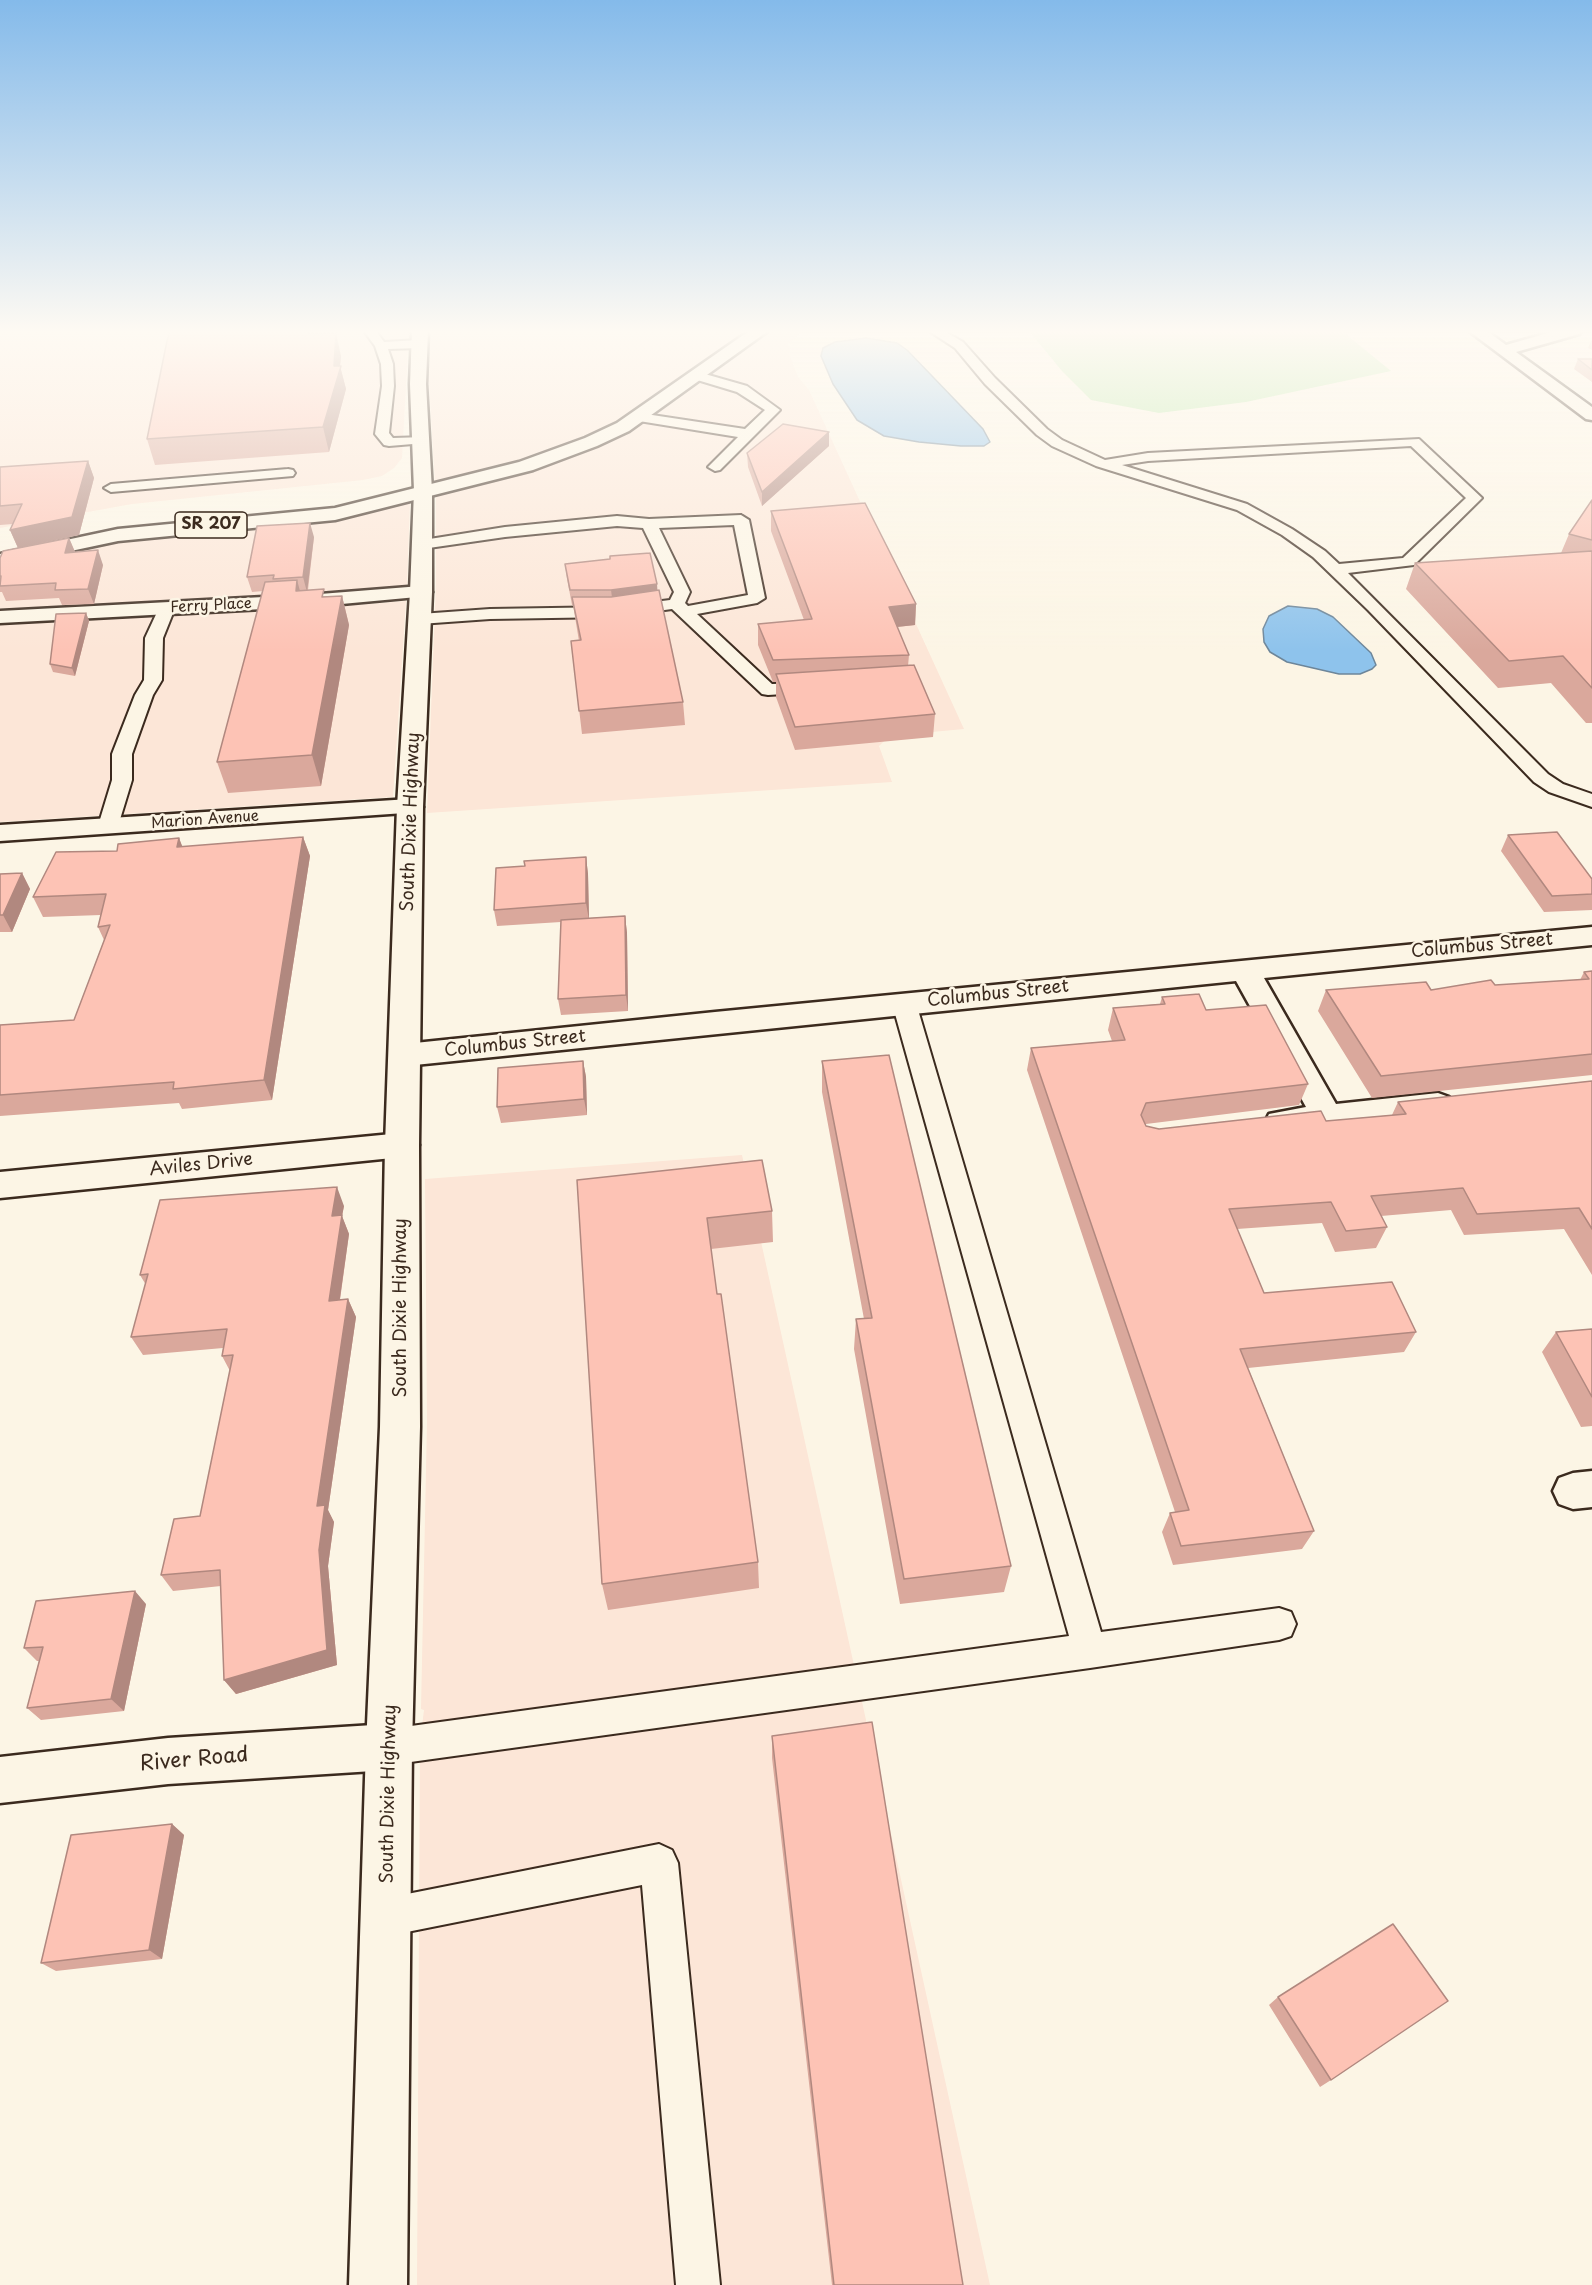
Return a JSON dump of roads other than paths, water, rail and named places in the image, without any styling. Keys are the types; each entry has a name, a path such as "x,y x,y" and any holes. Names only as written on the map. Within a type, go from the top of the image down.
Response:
{"main road":[{"name":"SR 207","path":"0,560 81,541 139,532 335,514 478,480 526,466 599,438"},
{"name":"South Dixie Highway","path":"378,2285 389,1747 400,1427 402,1145 410,807 421,606 423,492 420,440"},
{"name":"SR 207","path":"335,494 423,492"},
{"path":"0,545 133,515"},
{"name":"Ferry Place","path":"0,617 167,608 421,606"},
{"name":"Marion Avenue","path":"0,833 410,807"},
{"name":"Columbus Street","path":"405,1055 1244,969 1592,936"},
{"path":"1244,969 1327,1117"},
{"path":"1258,1125 1465,1102"},
{"name":"Aviles Drive","path":"0,1185 402,1145"},
{"name":"River Road","path":"0,1780 168,1761 389,1747"}],"lane":[{"path":"385,438 389,442 420,440"},
{"path":"715,467 744,438"},
{"path":"1049,438 1101,463 1242,507 1287,532 1336,569 1541,778 1556,788 1592,801"},
{"path":"1101,463 1159,456 1414,442 1475,498 1408,562 1336,569"},
{"path":"111,488 288,473"},
{"path":"421,606 490,614 613,612 680,608 757,598 741,520 649,524 617,521 505,532 422,544"},
{"path":"649,524 682,591 680,608"},
{"path":"108,826 122,780 122,754 144,695 153,680 154,638 167,608"},
{"path":"680,608 768,690 825,687"},
{"path":"904,1004 1090,1651"},
{"path":"389,1747 1279,1624"},
{"path":"387,1917 659,1863 698,2285"}],"water":[{"path":"894,438 988,438 990,442 984,446 961,446"},
{"path":"1288,606 1317,609 1333,617 1371,653 1376,665 1360,674 1339,674 1287,662 1270,652 1264,642 1263,629 1269,616"}]}
